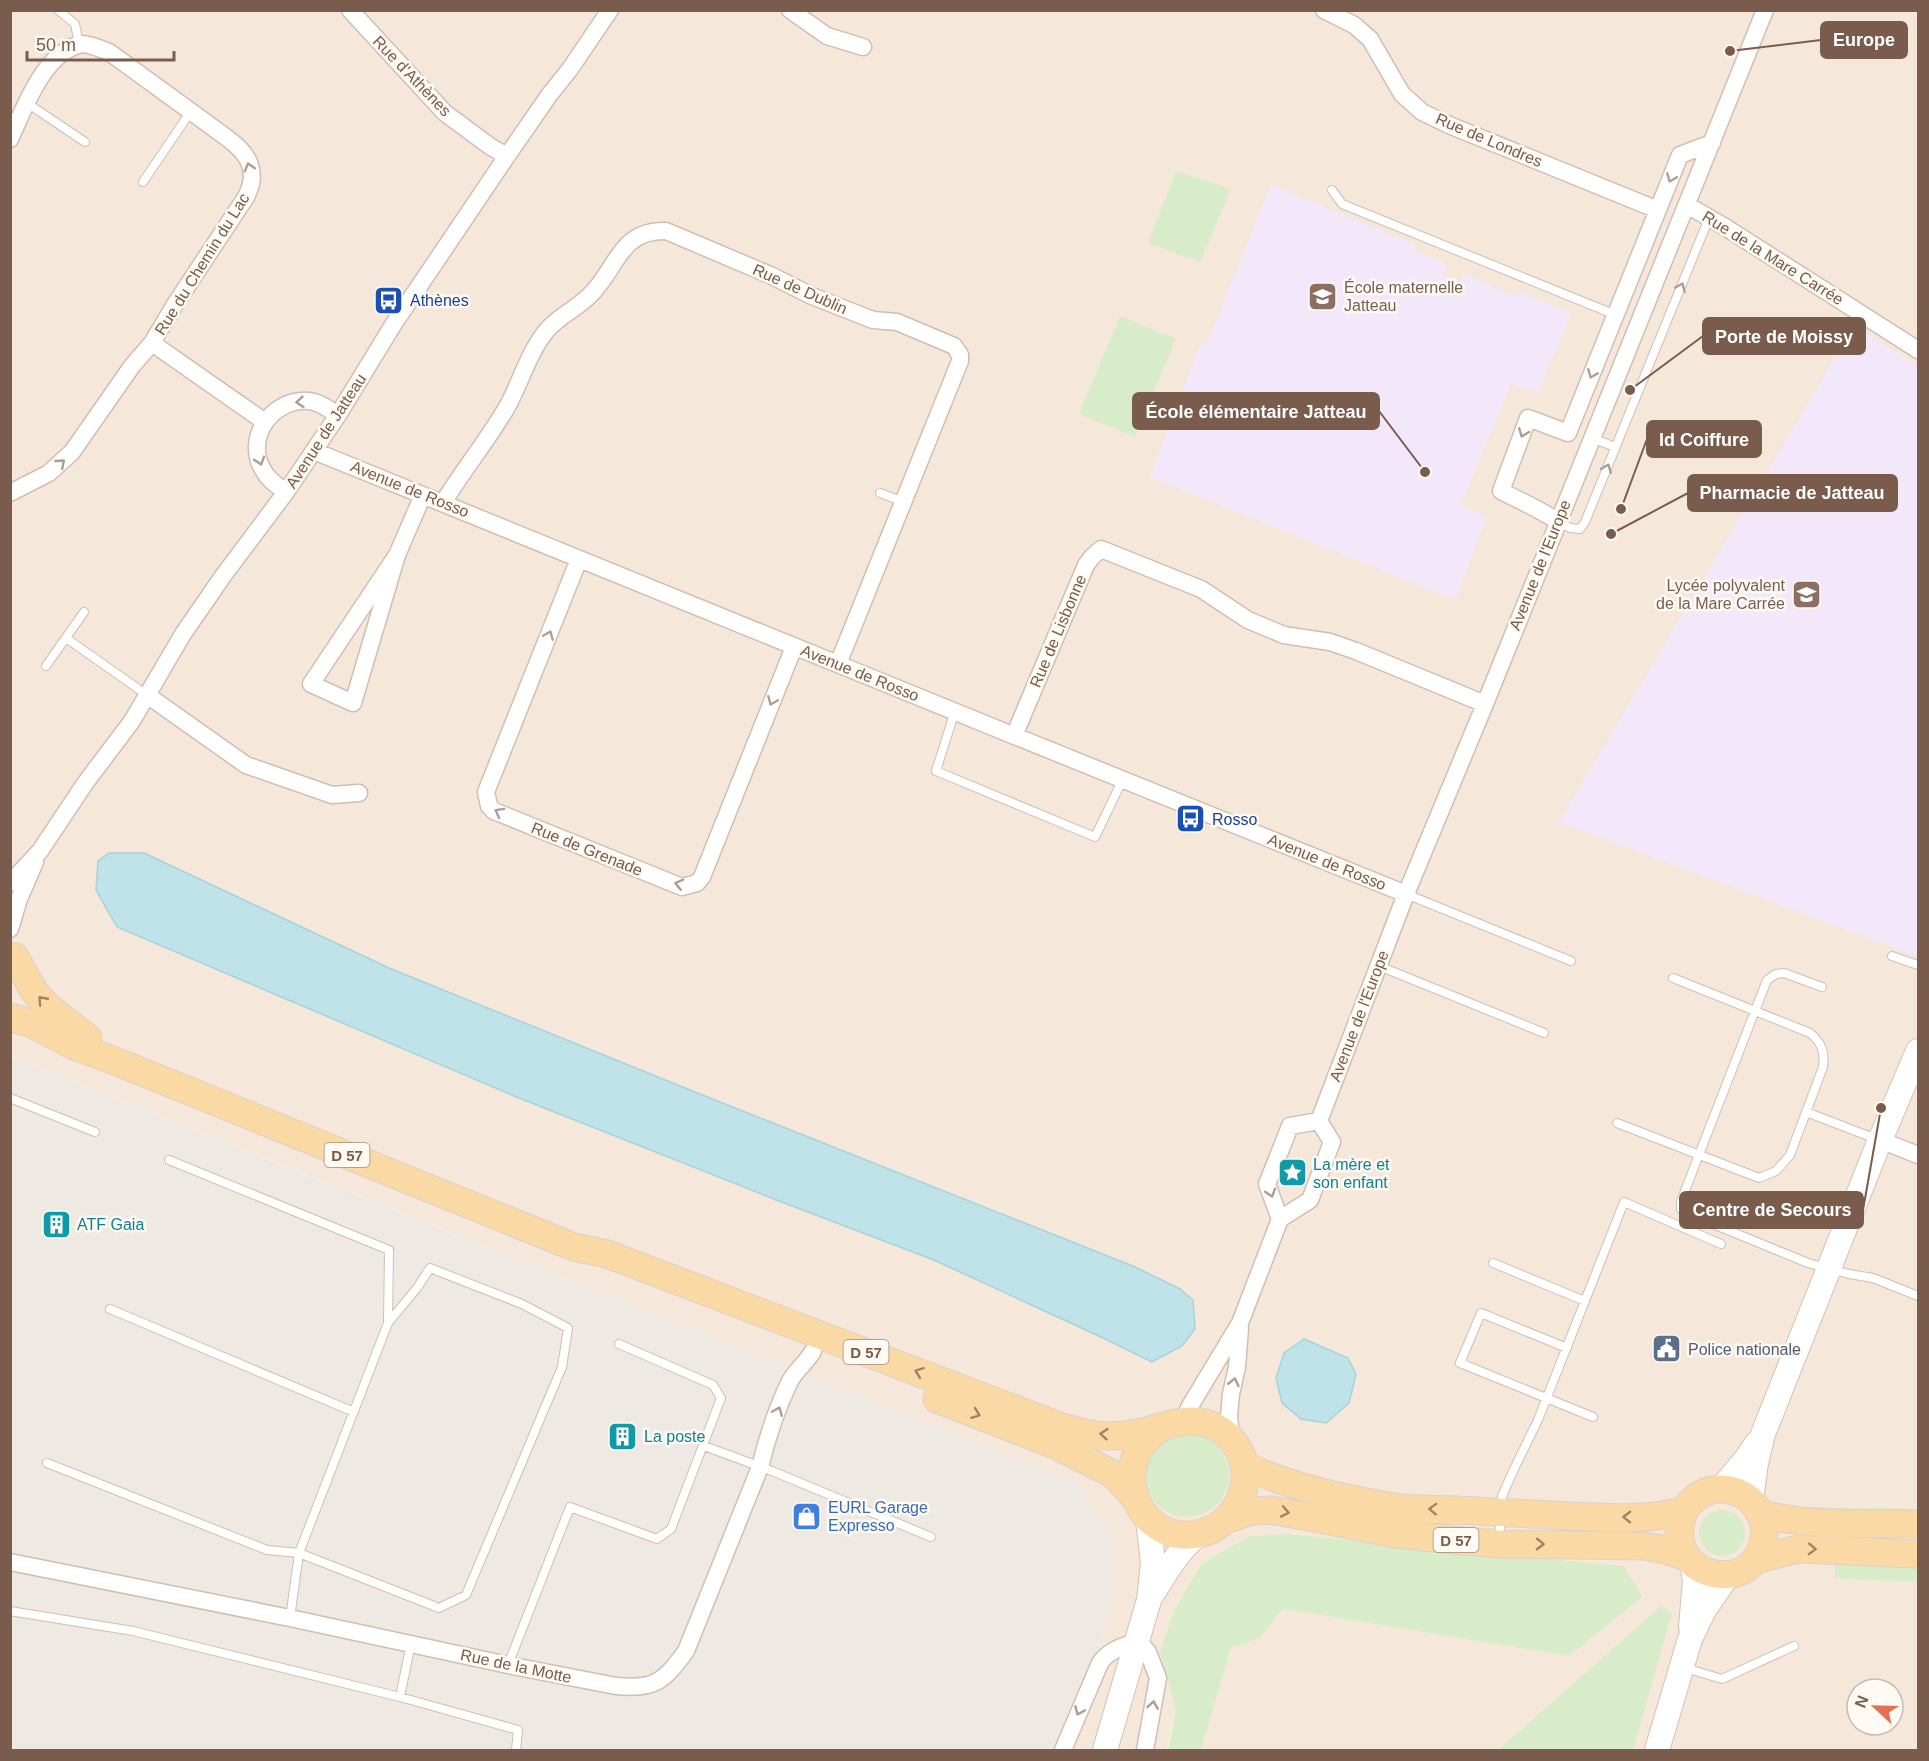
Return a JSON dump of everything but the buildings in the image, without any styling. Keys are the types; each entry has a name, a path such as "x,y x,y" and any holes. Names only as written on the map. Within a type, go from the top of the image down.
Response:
{"main road":[{"path":"10,989 15,973 13,950"},
{"name":"D 57","path":"13,950 34,991 47,1006 120,1063"},
{"name":"D 57","path":"10,1017 30,1023 74,1046 574,1247 607,1254 1062,1427 1104,1436 1130,1434 1172,1424"},
{"name":"D 57","path":"574,1247 602,1265 813,1351 1055,1445 1109,1472 1134,1496"},
{"path":"1201,1422 1218,1428 1231,1440 1244,1465 1245,1484 1240,1503 1228,1519 1215,1528 1199,1534 1181,1535 1163,1530 1148,1519 1139,1508 1134,1496 1131,1476 1135,1456 1146,1440 1172,1424 1201,1422"},
{"name":"D 57","path":"1244,1465 1278,1480 1320,1493 1400,1508 1500,1514 1645,1517 1685,1509"},
{"path":"1755,1507 1765,1532 1755,1560 1747,1567 1728,1575 1715,1575 1703,1571 1689,1560 1680,1546 1678,1533 1680,1521 1685,1509 1700,1494 1710,1490 1721,1489 1742,1494 1755,1507 1773,1517 1918,1524"},
{"name":"D 57","path":"1228,1519 1251,1511 1272,1510 1397,1534 1499,1544 1645,1546 1666,1550 1689,1560"},
{"path":"1755,1560 1798,1549 1918,1554"}],"street":[{"name":"Rue d'Athènes","path":"350,10 445,113 507,156"},
{"name":"Avenue de Jatteau","path":"10,883 40,851 86,782 132,721 172,651 216,586 286,492 338,415 393,325 507,156 610,10"},
{"path":"790,10 827,36 863,47"},
{"name":"Rue de Londres","path":"1324,10 1354,25 1370,39 1402,94 1422,112 1658,210"},
{"name":"Avenue de l'Europe","path":"1319,1121 1406,894 1765,10"},
{"path":"10,139 49,65 59,54 79,44"},
{"name":"Rue du Chemin du Lac","path":"10,493 49,473 72,452 132,366 152,343 246,198 251,186 252,173 248,160 240,149 109,52 79,44"},
{"path":"1558,522 1501,491 1528,418 1568,433 1680,155 1712,143"},
{"name":"Rue de la Mare Carrée","path":"1687,205 1918,350"},
{"name":"Rue de Dublin","path":"443,503 507,407 527,361 548,330 593,293 625,246 634,239 654,231 666,231 873,320 897,322 954,346 960,355 959,368 838,664"},
{"path":"152,343 265,422"},
{"path":"286,492 267,476 259,463 257,442 265,422 280,408 300,401 321,404 338,415"},
{"name":"Avenue de Rosso","path":"314,451 1406,894"},
{"path":"397,555 311,684 353,703 397,555 423,495"},
{"name":"Rue de Lisbonne","path":"1014,736 1086,566 1101,549 1201,589 1248,620 1284,635 1330,642 1485,704"},
{"name":"Rue de Grenade","path":"579,559 486,792 489,806 494,812 682,886 697,883 702,877 794,647"},
{"path":"147,695 246,765 332,795 359,794"},
{"name":"Avenue de Jatteau","path":"10,929 40,851"},
{"path":"1755,1507 1756,1463 1763,1434 1880,1140 1918,1051"},
{"path":"1172,1424 1190,1406 1240,1323 1280,1219 1310,1200 1332,1142 1319,1121 1290,1126 1267,1184 1280,1219"},
{"path":"1880,1140 1918,1155"},
{"path":"1231,1440 1229,1416 1237,1367 1240,1323"},
{"name":"Rue de la Motte","path":"10,1562 628,1688 657,1682 668,1676 686,1652 760,1467 766,1442 791,1379 813,1351"},
{"path":"1721,1489 1747,1458 1763,1434"},
{"path":"1104,1750 1149,1600 1153,1563 1148,1519"},
{"path":"1149,1600 1174,1559 1185,1545 1199,1534"},
{"path":"1689,1560 1695,1580 1690,1639"},
{"path":"1657,1750 1690,1639 1704,1610 1728,1575"},
{"path":"1063,1750 1100,1663 1108,1653 1138,1641"},
{"path":"1138,1641 1148,1652 1158,1678 1145,1750"}],"lane":[{"path":"58,10 75,24 79,44"},
{"path":"27,103 85,142"},
{"path":"143,182 191,111"},
{"path":"1332,190 1342,204 1616,315"},
{"path":"1558,522 1570,528 1580,529 1599,489 1710,218"},
{"path":"1592,438 1615,447"},
{"path":"880,493 904,502"},
{"path":"46,666 84,612"},
{"path":"66,638 147,695"},
{"path":"954,711 936,771 1095,837 1123,779"},
{"path":"1406,894 1571,961"},
{"path":"1892,956 1918,965"},
{"path":"1379,966 1544,1033"},
{"path":"1822,987 1785,973 1776,974 1767,980 1681,1201 1681,1209 1786,1254 1828,1269 1873,1278 1918,1296"},
{"path":"1617,1123 1759,1178 1776,1170 1790,1155 1824,1067 1823,1048 1810,1033 1673,978"},
{"path":"10,1098 95,1132"},
{"path":"1806,1112 1880,1140"},
{"path":"169,1160 388,1250 388,1323"},
{"path":"1499,1544 1502,1496 1547,1398 1624,1202 1721,1244"},
{"path":"1493,1263 1585,1300"},
{"path":"47,1463 267,1550 299,1553 439,1608 466,1595 562,1367 568,1328 522,1304 430,1268 417,1288 388,1323 299,1553 290,1618"},
{"path":"110,1309 354,1412"},
{"path":"1567,1348 1481,1313 1460,1363 1593,1417"},
{"path":"508,1665 570,1507 657,1539 671,1529 721,1398 713,1385 619,1344"},
{"path":"704,1446 931,1537"},
{"path":"10,1611 133,1631 400,1697 518,1730 516,1750"},
{"path":"400,1697 411,1643"},
{"path":"1682,1667 1722,1678 1794,1646"}],"shaded area":[{"path":"10,11 1918,11 1918,1750 1201,1750 1231,1648 1260,1638 1283,1609 1569,1656 1624,1566 1288,1534 1250,1536 1201,1564 1174,1611 1160,1651 1176,1710 1167,1750 1055,1750 1097,1654 1114,1596 1079,1485 11,1056"},
{"path":"1271,185 1414,244 1414,251 1447,264 1443,275 1461,282 1464,274 1513,296 1518,292 1571,313 1538,393 1511,383 1461,505 1487,516 1455,600 1150,477 1201,343 1206,345"},
{"name":"Lycée polyvalent de la Mare Carrée","path":"1854,326 1918,366 1918,957 1559,822"},
{"path":"10,1056 1079,1485 1114,1543 1114,1596 1097,1654 1055,1750 11,1750"}],"green space":[{"path":"1176,171 1231,189 1200,262 1148,243"},
{"path":"1120,316 1176,339 1135,437 1079,414"},
{"path":"1187,1433 1203,1436 1217,1445 1226,1459 1229,1475 1226,1491 1217,1505 1203,1514 1187,1517 1171,1514 1157,1505 1148,1491 1145,1475 1148,1459 1157,1445 1171,1436"},
{"path":"1804,1507 1918,1509 1918,1516 1804,1514"},
{"path":"1722,1510 1738,1517 1745,1533 1738,1549 1722,1556 1706,1549 1699,1533 1706,1517"},
{"path":"1288,1534 1624,1566 1642,1597 1569,1656 1283,1609 1260,1638 1231,1648 1201,1750 1168,1750 1176,1710 1160,1651 1174,1611 1201,1564 1250,1536"},
{"path":"1918,1563 1918,1582 1835,1578 1835,1565"},
{"path":"1661,1606 1672,1613 1633,1750 1498,1750"}],"water":[{"path":"109,853 144,853 389,968 1135,1267 1180,1289 1193,1300 1195,1329 1182,1346 1152,1362 934,1260 514,1096 117,927 96,890 98,861"},
{"path":"1304,1339 1348,1358 1356,1374 1349,1403 1326,1423 1301,1419 1282,1403 1276,1378 1284,1353"}],"place":[{"name":"Europe","path":"1730,51"},
{"name":"École maternelle Jatteau","path":"1323,296"},
{"name":"Athènes","path":"389,300"},
{"name":"Porte de Moissy","path":"1630,390"},
{"name":"École élémentaire Jatteau","path":"1425,472"},
{"name":"Id Coiffure","path":"1621,509"},
{"name":"Pharmacie de Jatteau","path":"1611,534"},
{"name":"Lycée polyvalent de la Mare Carrée","path":"1806,594"},
{"name":"Rosso","path":"1191,819"},
{"name":"Centre de Secours","path":"1881,1108"},
{"name":"La mère et son enfant","path":"1292,1173"},
{"name":"ATF Gaia","path":"56,1224"},
{"name":"Police nationale","path":"1667,1349"},
{"name":"La poste","path":"623,1436"},
{"name":"EURL Garage Expresso","path":"807,1516"}]}
